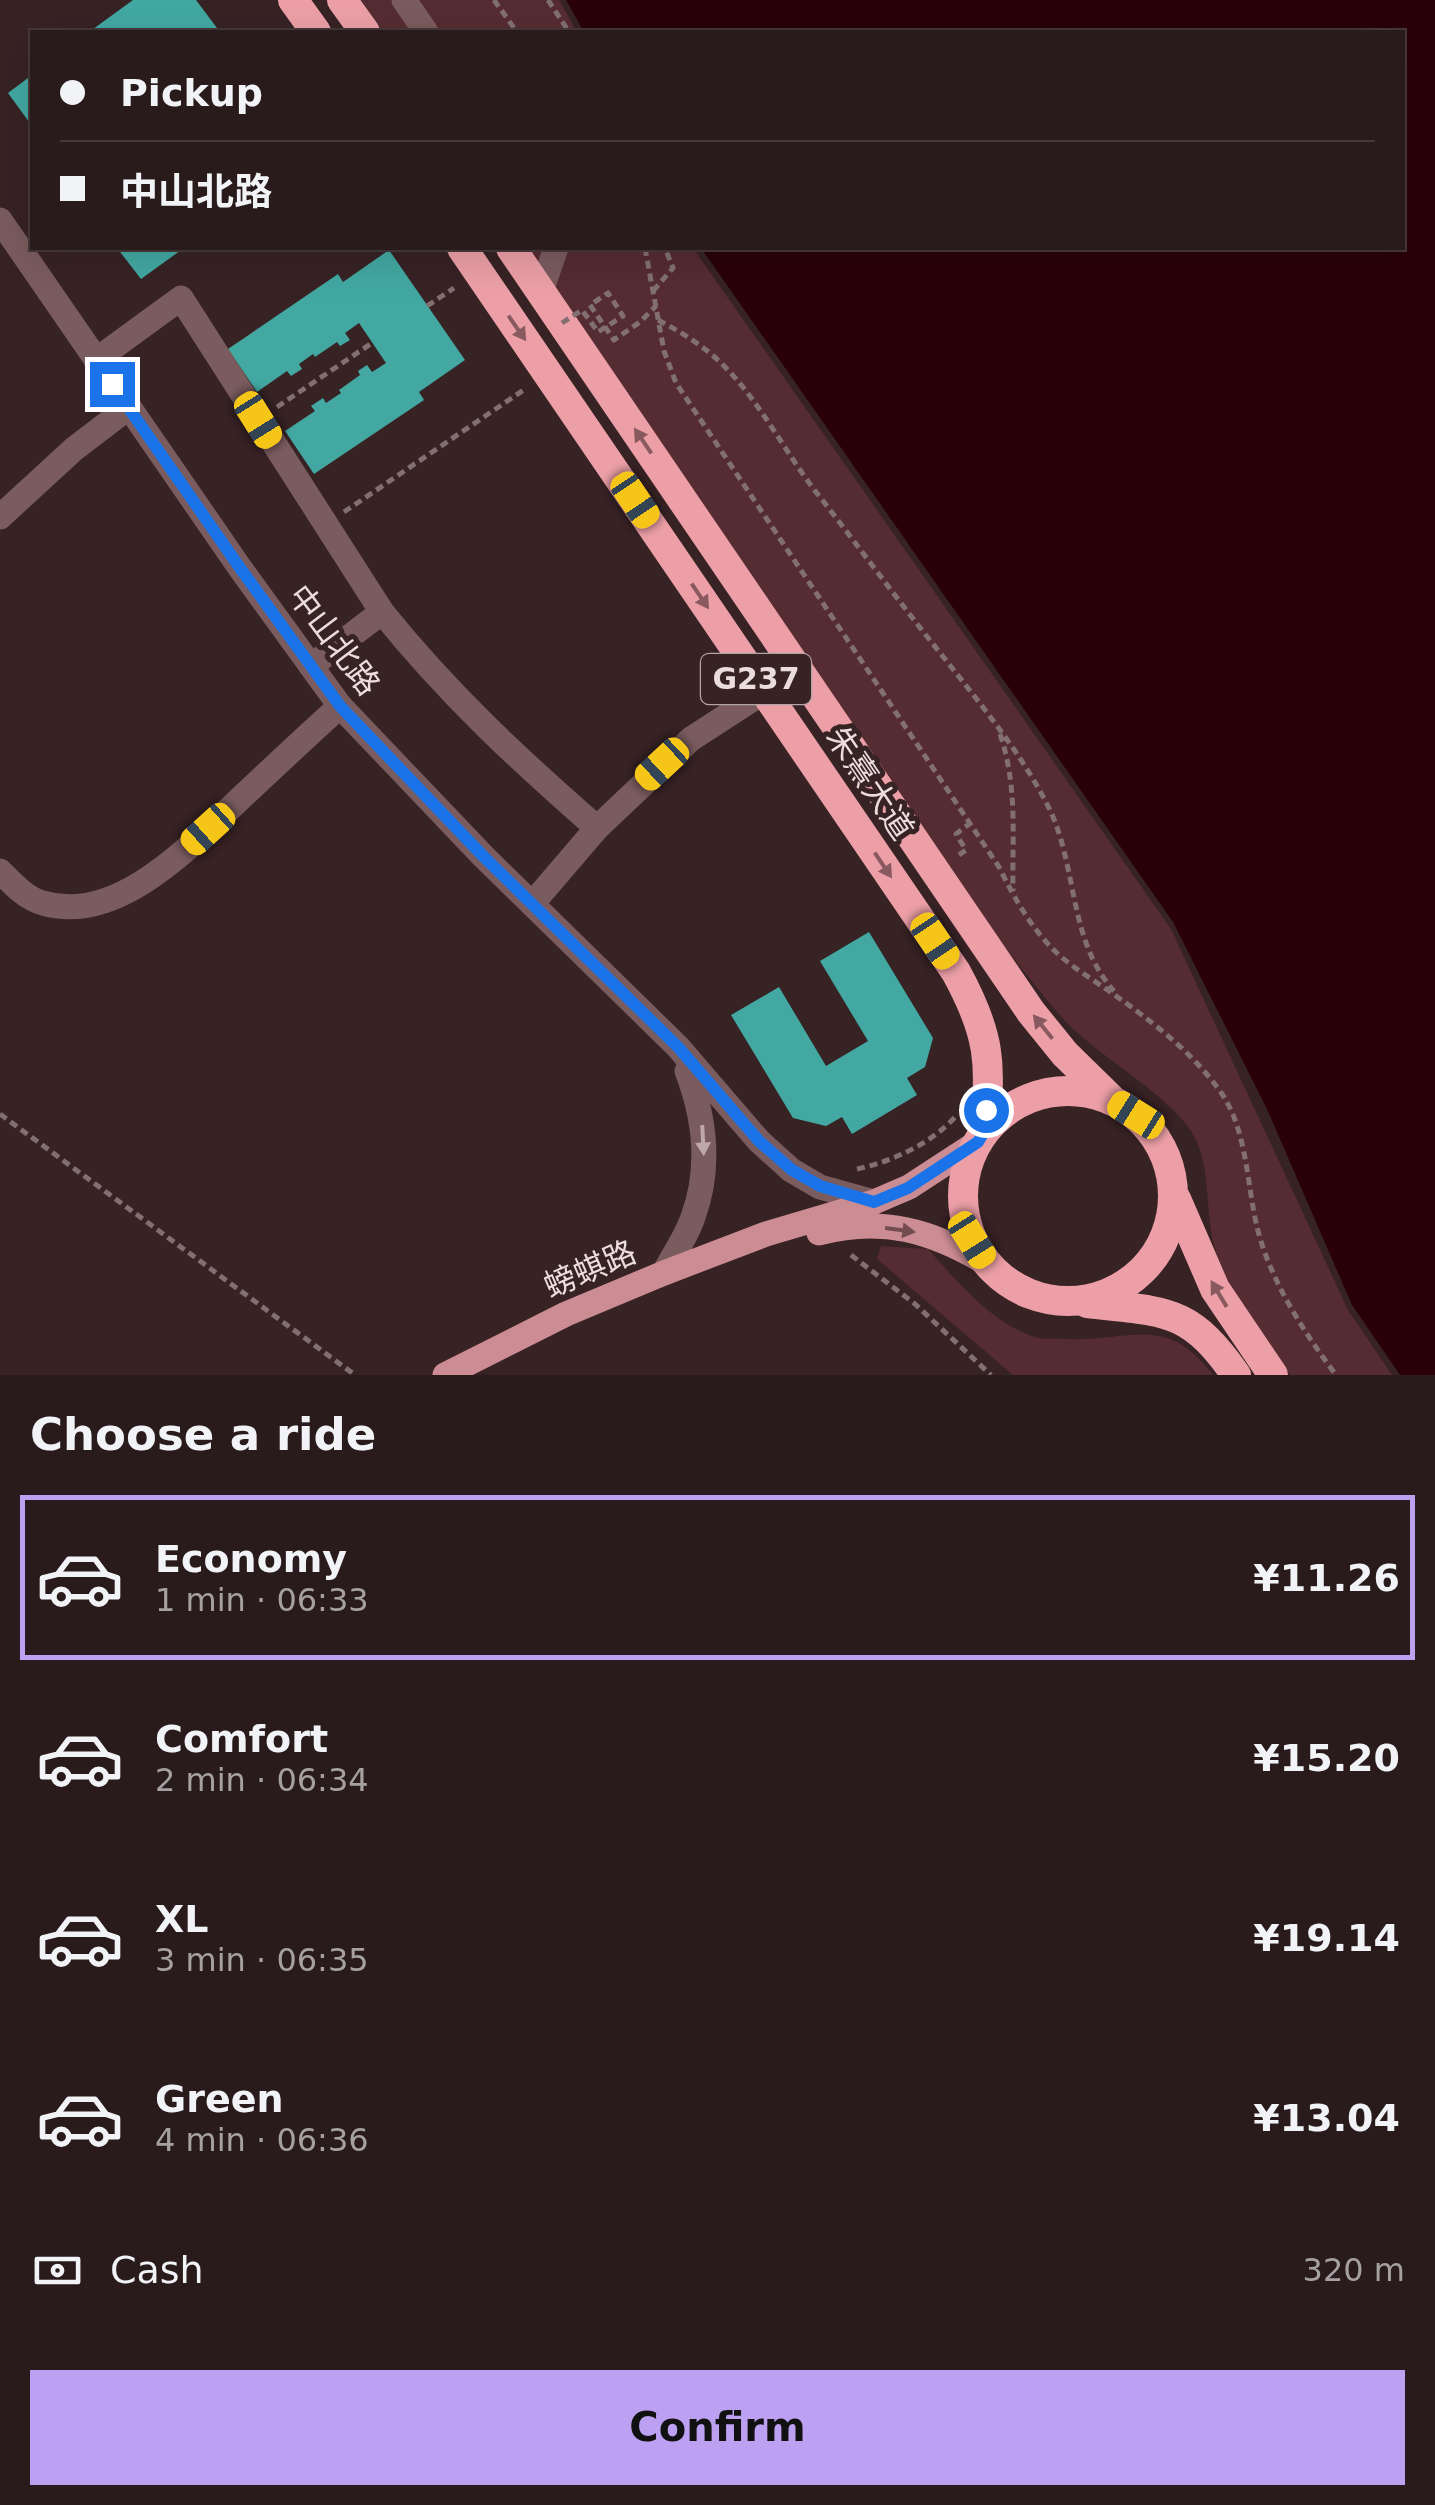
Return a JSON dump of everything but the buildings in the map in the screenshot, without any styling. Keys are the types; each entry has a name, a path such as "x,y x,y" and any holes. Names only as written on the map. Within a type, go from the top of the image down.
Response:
{"highway":[{"path":"294,0 315,30"},
{"path":"342,0 363,30"},
{"name":"朱熹大道","path":"463,250 956,972 978,1012 987,1046 989,1087 981,1137"},
{"name":"朱熹大道","path":"512,250 1031,1012 1065,1054 1110,1098"},
{"path":"981,1137 1009,1108 1041,1094 1076,1090 1110,1098"},
{"name":"G237","path":"1110,1098 1136,1115 1158,1138 1171,1166 1175,1197 1215,1290 1274,1375"},
{"name":"G237","path":"981,1137 967,1165 962,1190 964,1216 972,1240 1005,1281 1028,1294 1053,1301 1151,1311 1191,1323 1213,1342 1236,1375"},
{"name":"G237","path":"1079,1302 1109,1294 1136,1278 1157,1255 1170,1228 1175,1197"}],"main road":[{"path":"472,1375 646,1292 768,1240 908,1188 981,1137"},
{"path":"768,1240 837,1228 900,1227 946,1240 986,1262"},
{"name":"螃蜞路","path":"445,1375 566,1314 664,1273 768,1240"}],"street":[{"path":"404,0 425,30"},
{"name":"中山北路","path":"0,220 340,706 532,904 678,1047 759,1141 792,1170 820,1186 874,1202"},
{"path":"540,291 555,250"},
{"path":"96,360 181,298 382,612 481,724 597,828"},
{"path":"0,517 129,407"},
{"path":"312,666 382,612"},
{"path":"532,904 597,828 692,739 764,691"},
{"path":"0,871 22,894 42,903 67,906 99,902 136,887 175,859 340,706"},
{"path":"664,1273 694,1217 706,1150 700,1105 678,1047"}],"path":[{"path":"494,0 516,30"},
{"path":"548,0 568,30"},
{"path":"646,250 664,352 676,384 969,824 1026,917 1051,948 1151,1021 1224,1096 1234,1120 1258,1229 1274,1273 1336,1375"},
{"path":"653,291 674,268 666,250"},
{"path":"562,323 582,310 598,332 623,316 608,293 590,305 614,340 656,306"},
{"path":"658,320 698,344 745,390 816,493 998,728 1051,812 1070,870 1084,944 1100,976 1121,1000"},
{"path":"258,420 372,344"},
{"path":"325,525 548,373"},
{"path":"998,728 1014,791 1013,894"},
{"path":"956,834 969,824"},
{"path":"842,1171 878,1164 902,1154 946,1128 963,1109"},
{"path":"0,1114 355,1375"},
{"path":"807,1236 859,1260 915,1304 991,1375"}],"shaded area":[{"path":"361,0 559,0 576,30 382,30"},
{"path":"566,0 1435,0 1435,1375 1400,1375 1352,1305 1267,1109 1173,922 702,250 1405,250 1405,30 583,30"},
{"path":"529,250 694,250 1171,929 1348,1310 1392,1375 1290,1375 1222,1269 1212,1237 1202,1157 1189,1128 1160,1098 1058,1013 998,938"},
{"path":"881,1246 928,1249 963,1288 1019,1331 1046,1339 1146,1334 1162,1337 1196,1355 1213,1375 1013,1375 877,1259"}],"route":[{"path":"112,384 340,706 483,856 678,1047 759,1141 792,1170 820,1186 874,1202 908,1188 978,1142 984,1132 986,1110"}]}
